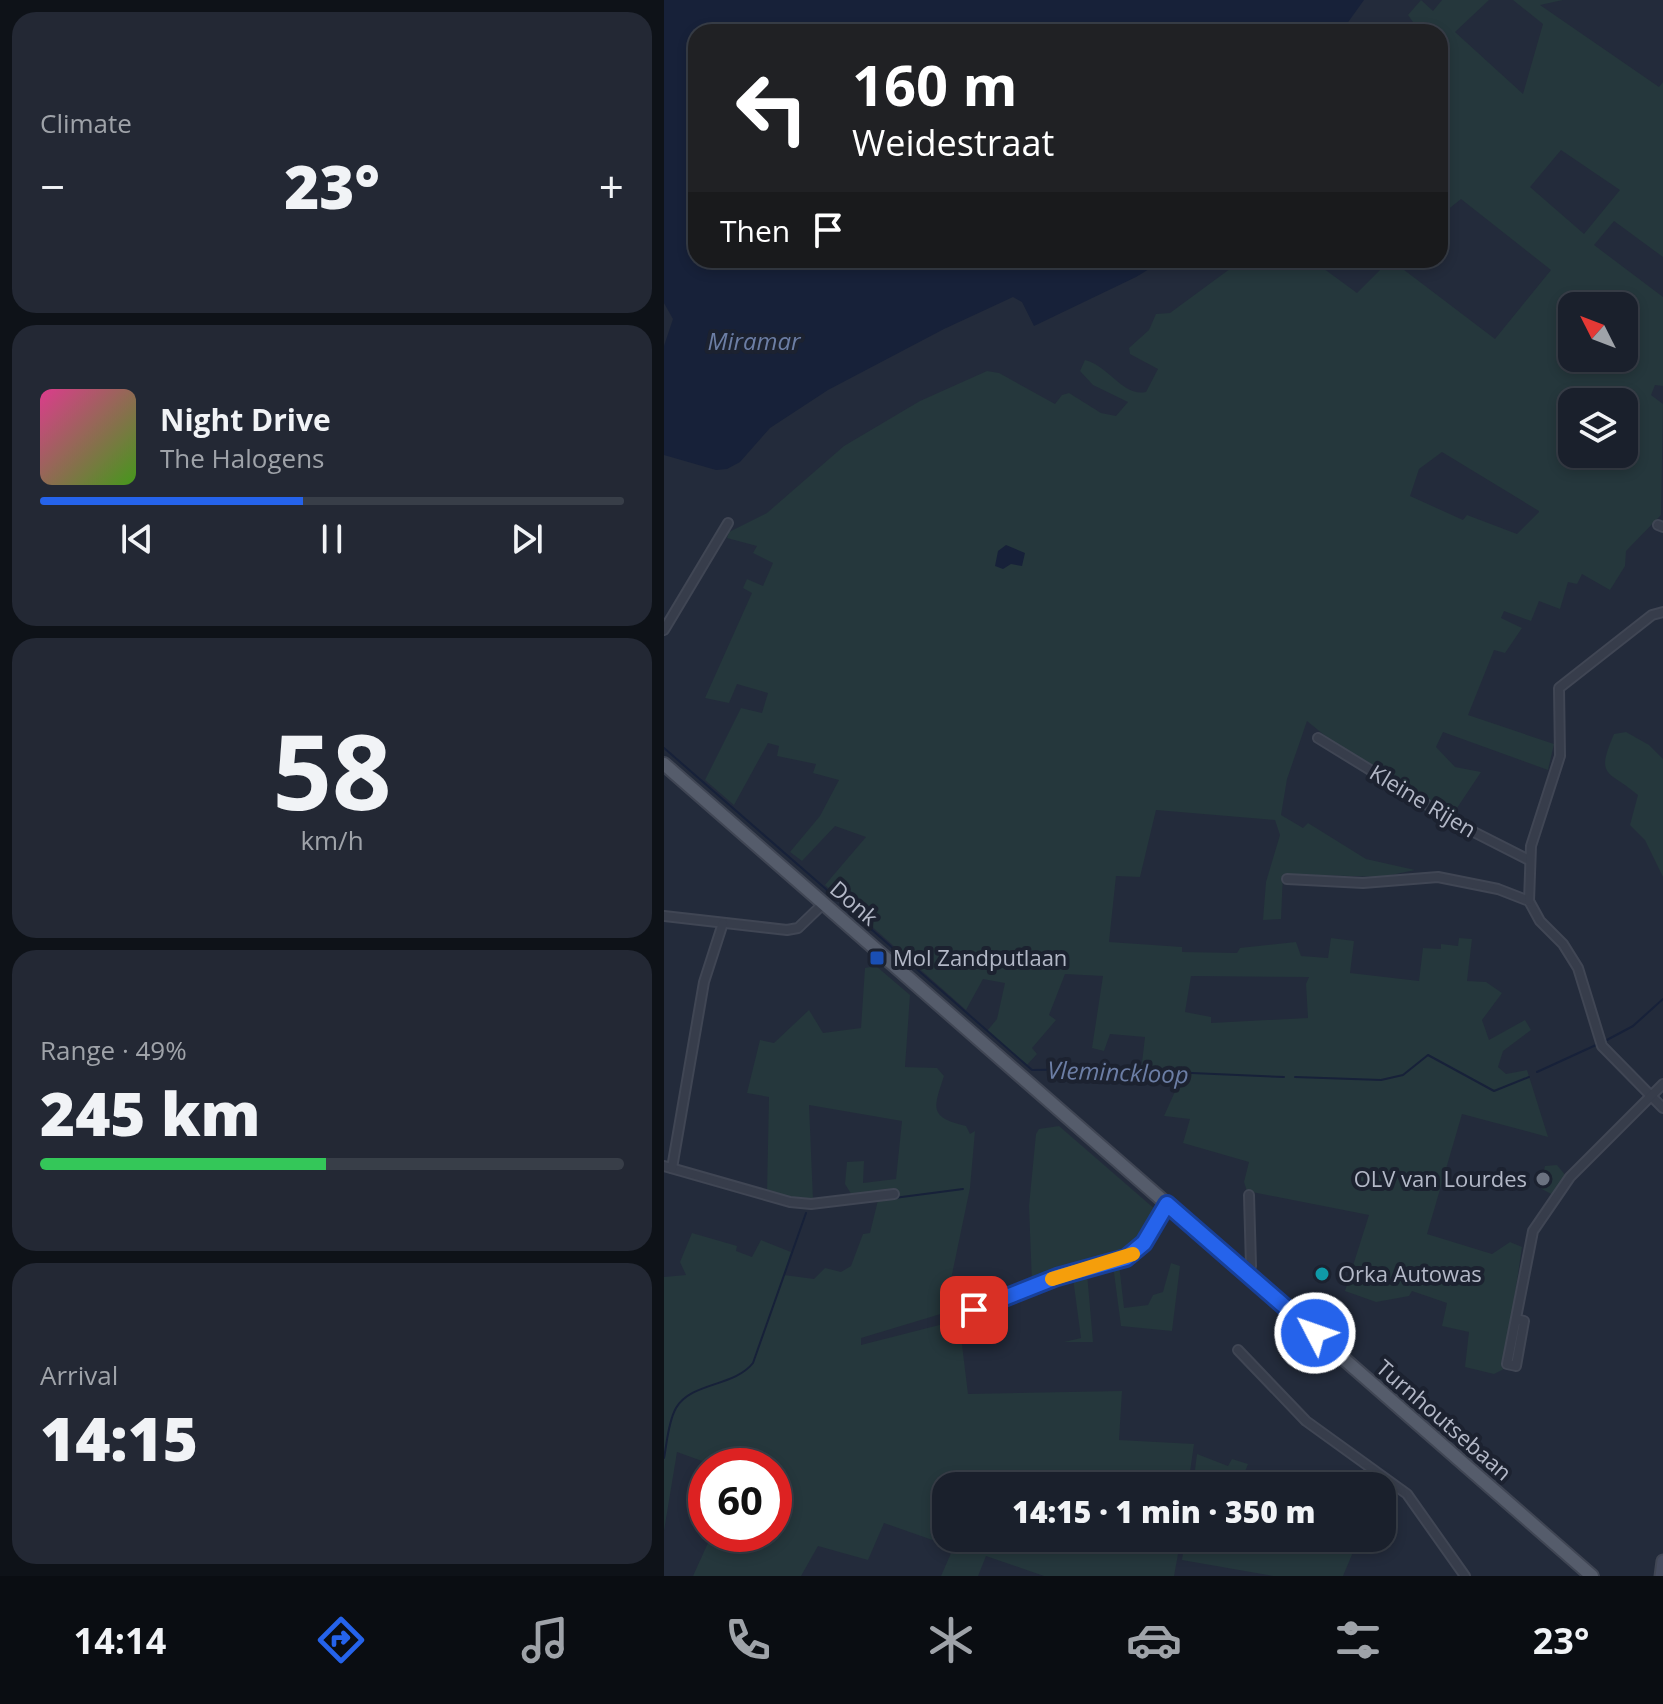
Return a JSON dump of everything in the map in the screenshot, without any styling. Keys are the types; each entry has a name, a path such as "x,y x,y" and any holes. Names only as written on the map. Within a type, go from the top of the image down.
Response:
{"main road":[{"name":"Donk","path":"664,764 1053,1104"},
{"name":"Turnhoutsebaan","path":"1053,1104 1592,1576"}],"street":[{"path":"664,630 728,523"},
{"path":"1663,612 1652,615 1559,688 1560,756 1529,860 1529,901 1540,921 1563,944 1578,968 1602,1046 1663,1108"},
{"name":"Kleine Rijen","path":"1318,738 1460,825 1529,860"},
{"path":"1287,879 1363,883 1438,877 1486,886 1529,901"},
{"path":"664,916 787,930 798,928 824,903"},
{"path":"723,923 704,982 668,1167 790,1202 811,1204 894,1194"},
{"path":"1516,1319 1524,1321 1516,1366 1507,1364 1530,1242 1538,1223 1570,1177 1663,1084"},
{"path":"1248,1274 1251,1266 1249,1195"},
{"path":"957,1315 1057,1277 1126,1258 1144,1243 1167,1204"},
{"path":"1238,1350 1306,1421 1407,1494 1465,1576"},
{"path":"1661,1576 1663,1561"}],"shaded area":[{"path":"1421,0 1433,11 1442,0 1489,0 1455,32 1523,94 1543,24 1513,0 1563,0 1540,5 1659,87 1663,82 1663,257 1614,221 1594,245 1663,297 1663,386 1655,385 1651,395 1663,404 1661,515 1626,551 1625,566 1610,590 1582,574 1577,584 1568,582 1560,609 1539,601 1531,621 1504,611 1501,618 1522,628 1505,653 1494,650 1468,715 1554,744 1548,770 1443,732 1436,747 1455,767 1481,772 1453,814 1329,739 1307,721 1287,779 1281,815 1303,828 1308,823 1366,859 1415,870 1382,877 1283,874 1281,919 1263,920 1266,882 1280,835 1275,820 1156,810 1140,877 1116,876 1109,942 1182,947 1182,952 1237,953 1240,948 1296,942 1301,956 1328,958 1331,938 1354,941 1350,973 1419,981 1423,948 1441,949 1441,944 1458,946 1459,938 1472,939 1467,981 1486,982 1502,993 1482,1020 1489,1040 1525,1020 1531,1030 1503,1051 1498,1067 1506,1074 1527,1070 1548,1137 1462,1114 1427,1234 1492,1254 1510,1242 1522,1247 1504,1369 1494,1374 1465,1367 1469,1332 1442,1326 1447,1303 1412,1291 1409,1296 1376,1302 1345,1291 1369,1215 1247,1191 1244,1182 1249,1162 1183,1143 1190,1119 1164,1116 1182,1076 1141,1071 1145,1037 1110,1034 1104,1051 1092,1048 1103,976 1065,974 1049,1015 1056,1020 1032,1048 1037,1054 1027,1065 987,1031 997,1019 1005,983 983,979 966,1010 825,885 866,837 835,826 802,861 790,852 820,816 839,780 813,773 816,764 777,756 779,746 768,743 734,805 705,780 741,708 762,713 768,693 737,684 729,703 705,698 752,593 743,588 747,579 763,586 773,563 753,553 757,546 727,538 729,532 767,513 844,446 920,401 987,371 999,373 1055,404 1062,395 1069,393 1101,413 1116,416 1128,402 1093,385 1080,371 1085,360 1094,363 1130,390 1146,392 1158,369 1130,354 1129,348 1149,330 1156,314 1170,313 1231,268 1323,268 1357,293 1382,268 1402,268 1495,339 1551,270 1461,199 1448,210 1448,24 1414,24 1408,15","holes":["1561,150 1620,190 1584,234 1530,187","1442,452 1539,511 1539,512 1517,534 1467,515 1463,520 1410,496 1419,469","1191,976 1309,977 1306,984 1308,1018 1211,1023 1211,1017 1185,1012"]},
{"path":"1626,732 1649,745 1663,759 1663,877 1645,840 1630,825 1638,795 1612,776 1605,766 1614,734"},
{"path":"876,966 910,995 905,1067 937,1068 944,1076 936,1104 940,1115 966,1126 970,1134 975,1131 970,1188 944,1313 861,1338 861,1345 959,1320 968,1394 1122,1391 1119,1440 1194,1444 1190,1472 932,1472 932,1540 884,1523 868,1560 818,1546 801,1576 693,1576 704,1552 792,1552 792,1448 688,1448 688,1456 677,1452 664,1531 664,1277 686,1275 680,1262 692,1233 737,1246 736,1251 752,1257 761,1240 791,1252 784,1275 814,1279 825,1268 841,1272 851,1266 863,1234 870,1233 879,1196 853,1197 845,1184 847,1162 864,1161 863,1183 896,1179 902,1121 809,1105 813,1200 767,1193 769,1097 747,1093 760,1040 774,1043 809,1010 823,1033 861,1028 865,968"},
{"path":"1059,1126 1157,1211 1142,1241 1130,1250 1032,1283 1029,1206 1036,1134 1039,1129"},
{"path":"1557,1165 1566,1176 1553,1195 1540,1188 1545,1166"},
{"path":"1171,1263 1180,1266 1172,1331 1121,1326 1113,1265 1119,1264 1124,1308 1148,1305 1153,1295 1163,1292"},
{"path":"1087,1273 1093,1342 1064,1342 1081,1338 1073,1278"},
{"path":"1197,1454 1228,1466 1232,1459 1248,1464 1245,1472 1195,1472"},
{"path":"952,1552 1178,1552 1174,1576 1044,1576 986,1556 978,1576 941,1576"},
{"path":"1183,1552 1353,1552 1343,1576 1273,1576 1182,1560"}],"water":[{"name":"Miramar","path":"664,0 1364,0 1347,24 688,24 688,268 1151,268 1034,326 1022,302 1013,297 944,329 828,390 770,428 740,462 727,469 716,470 664,455 664,346 673,319 664,303"},
{"path":"1006,545 1025,553 1022,566 1011,564 1003,569 995,566 998,551"}],"waterway":[{"name":"Vleminckloop","path":"664,748 858,917"},
{"name":"Vleminckloop","path":"863,922 1032,1070 1100,1069 1284,1077"},
{"name":"Vleminckloop","path":"1605,1041 1633,1026 1663,999"},
{"name":"Vleminckloop","path":"1537,1072 1596,1045"},
{"name":"Vleminckloop","path":"1295,1077 1381,1080 1403,1075 1428,1055 1494,1091 1529,1077"},
{"path":"871,1201 963,1189"},
{"path":"664,1458 671,1420 683,1400 692,1393 745,1371 753,1363 806,1213"}],"slow traffic":[{"path":"1052,1279 1133,1254"}],"place":[{"name":"Mol Zandputlaan","path":"877,958"},
{"name":"OLV van Lourdes","path":"1543,1179"},
{"name":"Orka Autowas","path":"1322,1274"}],"route":[{"path":"974,1310 1057,1277 1126,1258 1144,1243 1167,1204 1315,1333"}]}
